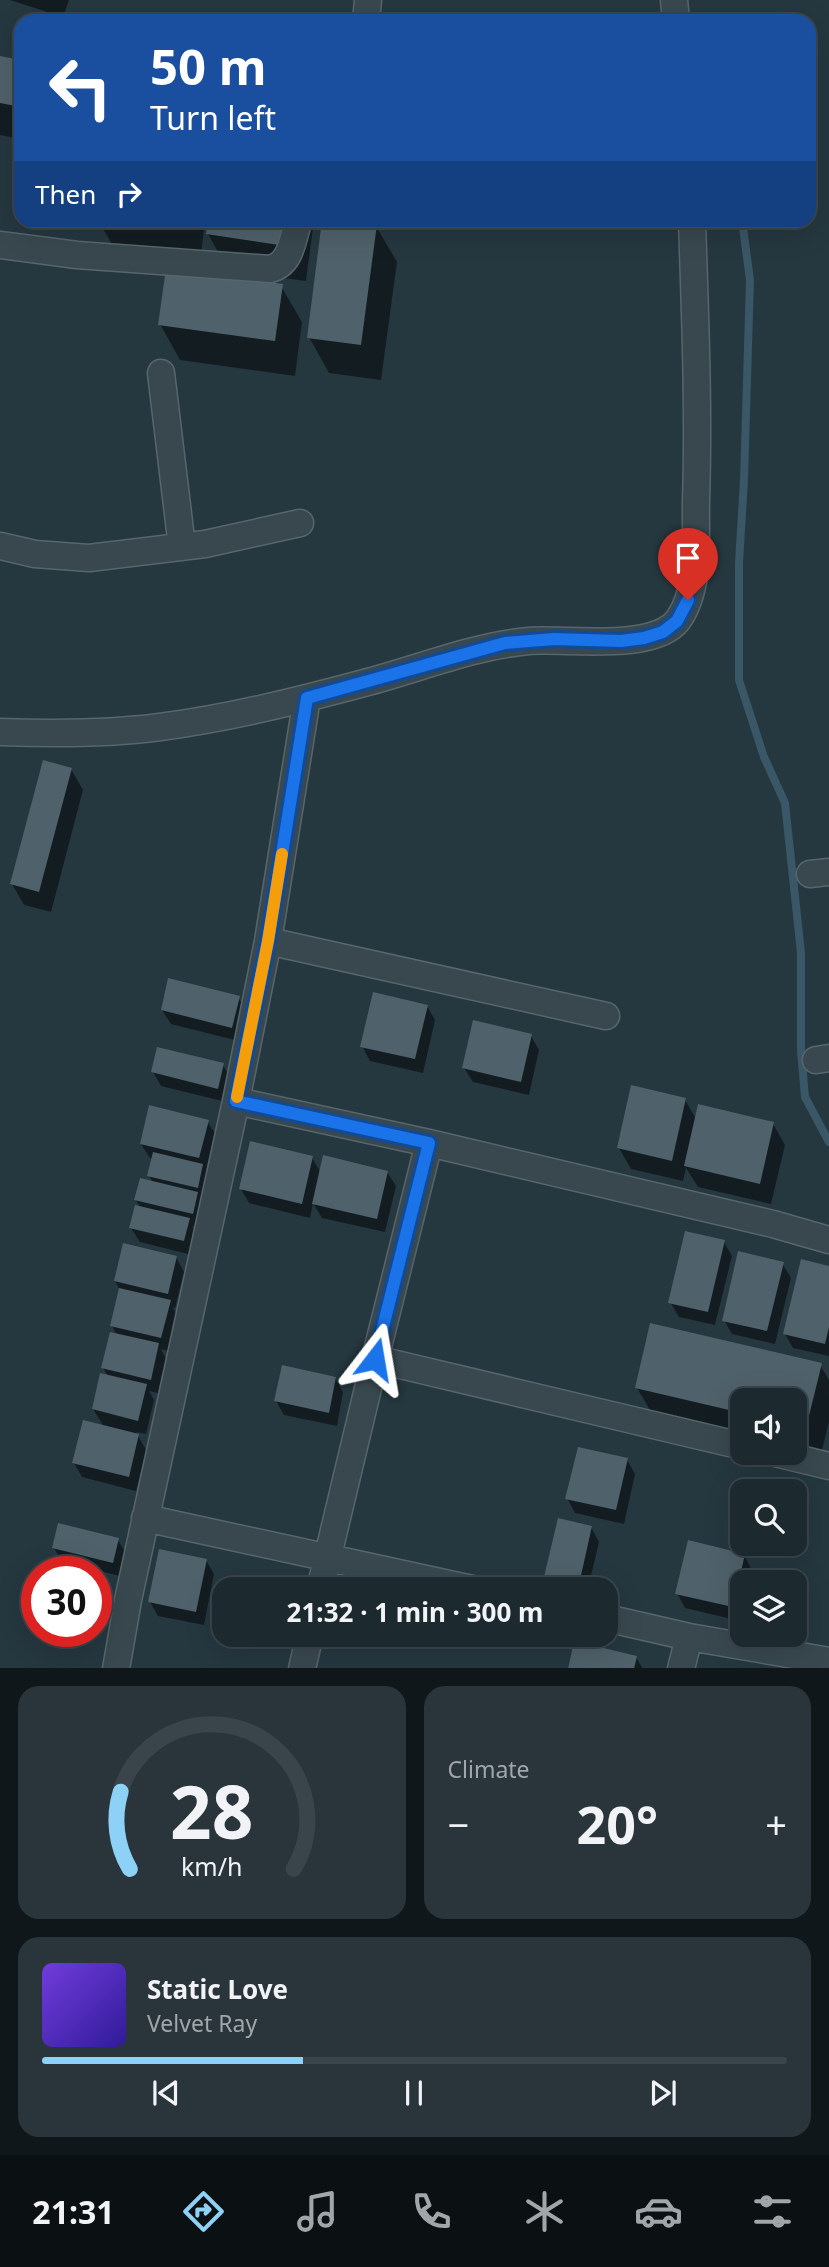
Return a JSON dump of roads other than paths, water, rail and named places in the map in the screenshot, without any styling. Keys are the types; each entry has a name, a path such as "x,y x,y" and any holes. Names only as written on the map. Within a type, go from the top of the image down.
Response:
{"street":[{"path":"0,246 76,255 270,269 282,263 290,252 297,228"},
{"path":"0,732 157,728 307,698 505,643 554,639 621,641 663,632 677,621 688,600 695,542 699,410 692,228"},
{"path":"161,373 182,547"},
{"path":"0,547 35,554 89,558 205,544 300,523"},
{"path":"116,1668 145,1518 268,941 307,698"},
{"path":"268,941 606,1016"},
{"path":"236,1101 429,1143 773,1224 829,1240"},
{"path":"323,1577 429,1143"},
{"path":"375,1359 730,1443"},
{"path":"807,1461 829,1466"},
{"path":"145,1518 418,1577"},
{"path":"618,1621 689,1637 829,1661"},
{"path":"681,1668 689,1637"},
{"path":"302,1668 307,1647"}],"waterway":[{"path":"743,228 750,280 739,563 739,680 764,757 785,803 801,953 801,1051 805,1097 829,1142"}]}
